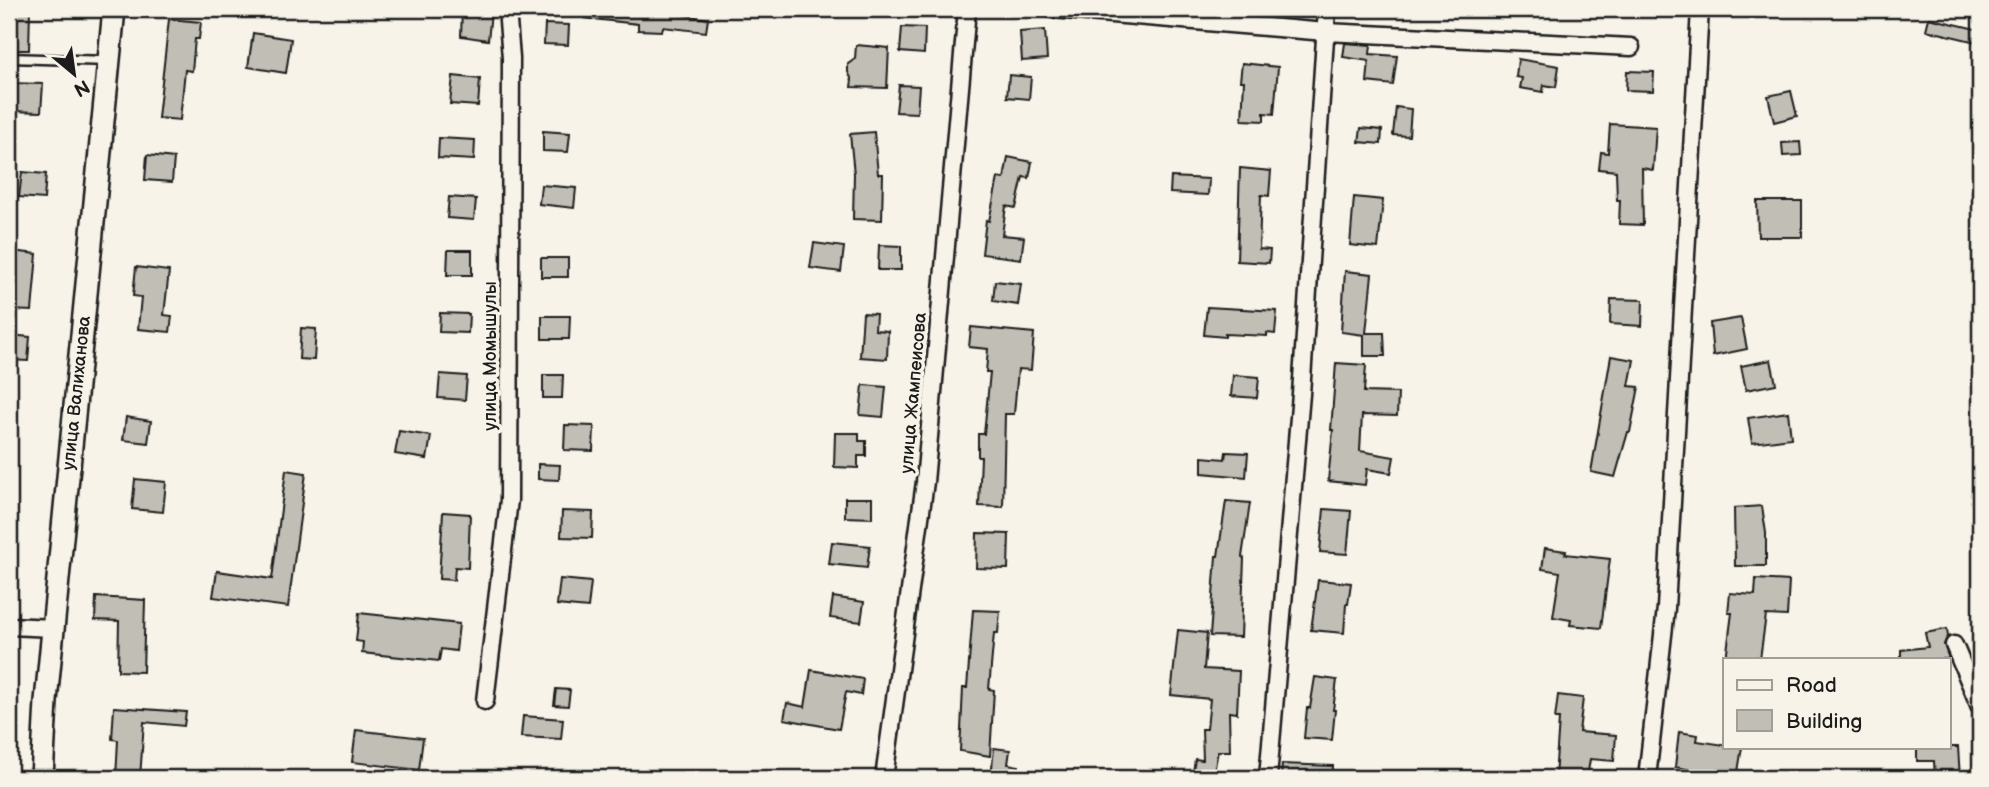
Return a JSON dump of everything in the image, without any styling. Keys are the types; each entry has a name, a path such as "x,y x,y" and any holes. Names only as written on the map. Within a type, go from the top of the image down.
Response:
{"main road":[{"name":"улица Валиханова","path":"42,778 114,9"}],"street":[{"name":"улица Момышулы","path":"485,701 509,500 511,58 507,9"},
{"name":"улица Жампеисова","path":"884,778 925,482 967,9"},
{"path":"1052,9 1326,32 1631,47"},
{"path":"1268,778 1301,394 1327,9"},
{"path":"1647,778 1666,608 1700,9"},
{"path":"9,626 54,628"},
{"path":"1954,645 1980,707"}],"lane":[{"path":"9,58 109,61"}],"building":[{"path":"9,9 30,9 29,50 9,50"},
{"path":"585,9 664,12 708,19 706,32 663,27 662,31 638,30 638,24 584,18"},
{"path":"462,10 491,13 488,40 461,36"},
{"path":"1929,18 1980,30 1980,43 1926,30"},
{"path":"169,19 201,22 199,39 195,39 192,71 185,70 180,120 158,118"},
{"path":"545,24 569,25 568,45 544,44"},
{"path":"902,27 925,28 924,54 900,52"},
{"path":"1045,30 1047,59 1022,61 1020,32"},
{"path":"253,33 291,39 286,73 248,67"},
{"path":"1345,43 1371,45 1370,54 1397,56 1393,85 1367,82 1369,61 1343,57"},
{"path":"856,45 889,48 887,88 851,87 848,64 855,59"},
{"path":"1518,59 1559,66 1556,87 1544,85 1543,92 1520,88 1522,78 1516,77"},
{"path":"1242,63 1278,67 1274,114 1264,113 1264,121 1242,120"},
{"path":"1627,71 1654,72 1653,91 1626,90"},
{"path":"1009,75 1031,77 1029,99 1007,97"},
{"path":"453,76 480,79 478,106 450,104"},
{"path":"9,83 43,84 41,112 9,111"},
{"path":"899,85 919,86 917,113 896,112"},
{"path":"1791,91 1797,116 1774,122 1768,96"},
{"path":"1396,107 1411,109 1409,136 1393,135"},
{"path":"1610,124 1656,127 1653,170 1642,168 1643,225 1619,224 1620,200 1617,200 1616,171 1599,169 1601,152 1608,153"},
{"path":"1361,128 1382,130 1381,144 1359,142"},
{"path":"543,131 570,133 568,152 543,151"},
{"path":"874,132 878,174 883,174 882,220 853,219 854,174 850,134"},
{"path":"439,138 475,140 474,160 438,158"},
{"path":"1800,142 1801,155 1783,156 1782,143"},
{"path":"147,155 174,158 172,182 145,180"},
{"path":"1008,157 1032,162 1029,178 1023,177 1016,208 1006,206 1002,235 1024,237 1021,259 982,254 986,220 989,221 998,178 1004,179"},
{"path":"1240,168 1271,171 1269,196 1261,195 1259,249 1270,250 1269,263 1237,261"},
{"path":"22,172 46,174 44,199 19,197"},
{"path":"1171,177 1209,179 1208,195 1170,193"},
{"path":"541,185 576,188 574,208 539,204"},
{"path":"449,197 476,199 474,220 447,218"},
{"path":"1354,197 1383,200 1378,248 1350,245"},
{"path":"1757,201 1802,201 1802,237 1758,237"},
{"path":"814,243 844,247 841,272 810,268"},
{"path":"879,245 901,246 901,270 878,270"},
{"path":"448,250 472,250 472,275 447,275"},
{"path":"11,251 37,254 32,311 9,310"},
{"path":"541,258 568,258 568,277 541,277"},
{"path":"136,267 169,271 164,315 172,316 170,332 138,329 141,297 133,296"},
{"path":"1345,271 1372,274 1366,333 1384,333 1385,356 1364,356 1364,335 1341,332"},
{"path":"995,281 1021,284 1018,305 993,301"},
{"path":"1611,299 1643,300 1642,326 1610,324"},
{"path":"1207,307 1277,311 1275,334 1225,334 1225,337 1204,335"},
{"path":"440,313 469,314 468,333 439,332"},
{"path":"863,313 876,314 875,330 888,331 887,359 860,357"},
{"path":"542,316 570,316 569,339 542,339"},
{"path":"1741,318 1747,349 1713,356 1710,323"},
{"path":"971,327 1034,333 1031,370 1018,369 1014,414 1005,414 1003,507 979,506 981,457 978,457 978,434 984,434 990,372 986,372 988,349 969,347"},
{"path":"301,328 316,329 314,360 299,359"},
{"path":"9,335 30,337 28,361 9,360"},
{"path":"1611,356 1634,360 1629,386 1639,387 1630,432 1615,477 1591,472"},
{"path":"1771,360 1776,384 1746,390 1741,366"},
{"path":"1336,363 1366,365 1364,392 1398,393 1397,416 1362,415 1360,451 1394,457 1391,473 1367,469 1365,485 1328,481"},
{"path":"440,374 467,376 465,400 438,398"},
{"path":"543,375 563,375 562,398 543,398"},
{"path":"1233,375 1259,377 1257,398 1231,396"},
{"path":"863,385 886,387 883,417 860,415"},
{"path":"1788,412 1791,438 1752,443 1748,418"},
{"path":"126,417 151,421 148,443 123,440"},
{"path":"565,425 594,426 593,451 564,450"},
{"path":"399,431 431,436 427,459 395,454"},
{"path":"835,433 859,433 859,441 866,441 866,456 858,456 858,468 834,467"},
{"path":"1226,452 1248,453 1246,477 1202,473 1202,457 1225,459"},
{"path":"538,464 560,465 559,480 538,479"},
{"path":"286,470 306,473 288,607 213,597 217,571 272,579"},
{"path":"135,479 166,482 163,512 132,509"},
{"path":"845,498 872,498 872,518 845,517"},
{"path":"1226,501 1250,503 1242,557 1241,637 1210,636 1216,556"},
{"path":"1762,506 1766,533 1766,566 1735,566 1734,508"},
{"path":"1324,509 1351,511 1347,554 1320,552"},
{"path":"562,511 593,512 592,538 561,537"},
{"path":"443,512 470,514 468,568 455,567 454,580 439,579"},
{"path":"977,533 1009,534 1008,569 976,568"},
{"path":"832,542 870,546 867,568 829,564"},
{"path":"1545,548 1566,551 1565,554 1610,559 1601,628 1570,625 1571,620 1553,617 1560,572 1542,569"},
{"path":"560,579 591,582 588,608 557,605"},
{"path":"1756,579 1789,581 1787,616 1766,615 1760,658 1726,658 1732,613 1728,613 1730,593 1755,595"},
{"path":"1318,580 1351,583 1344,633 1311,630"},
{"path":"96,597 145,600 143,672 118,671 119,621 95,620"},
{"path":"833,597 864,602 861,622 830,618"},
{"path":"973,610 1000,611 998,633 994,633 989,689 994,690 990,756 960,751 963,688 967,688"},
{"path":"359,613 459,624 456,651 441,649 439,661 362,653 363,642 356,641"},
{"path":"1947,629 1948,637 1944,644 1949,658 1901,658 1901,650 1928,647 1925,633"},
{"path":"1178,630 1207,633 1204,669 1239,671 1237,713 1229,712 1230,751 1218,751 1213,778 1192,778 1195,759 1203,760 1202,729 1207,729 1210,699 1171,695"},
{"path":"811,670 863,679 861,695 846,692 839,729 784,719 787,703 805,707"},
{"path":"1315,677 1337,680 1332,740 1304,738 1307,708 1310,708"},
{"path":"556,689 570,690 568,706 554,705"},
{"path":"1558,695 1583,698 1579,732 1616,735 1614,761 1590,759 1587,778 1555,778 1559,719 1555,719"},
{"path":"114,707 186,712 184,726 144,722 140,778 116,778 118,740 112,739"},
{"path":"523,716 563,719 561,739 521,737"},
{"path":"356,730 423,738 419,770 352,762"},
{"path":"1679,732 1698,735 1697,741 1723,745 1723,748 1742,748 1737,778 1675,767"},
{"path":"1958,747 1960,778 1935,778 1934,761 1917,761 1917,748"},
{"path":"994,748 1010,750 1008,764 1019,766 1018,778 991,778"},
{"path":"1282,764 1333,766 1332,778 1281,778"}]}
